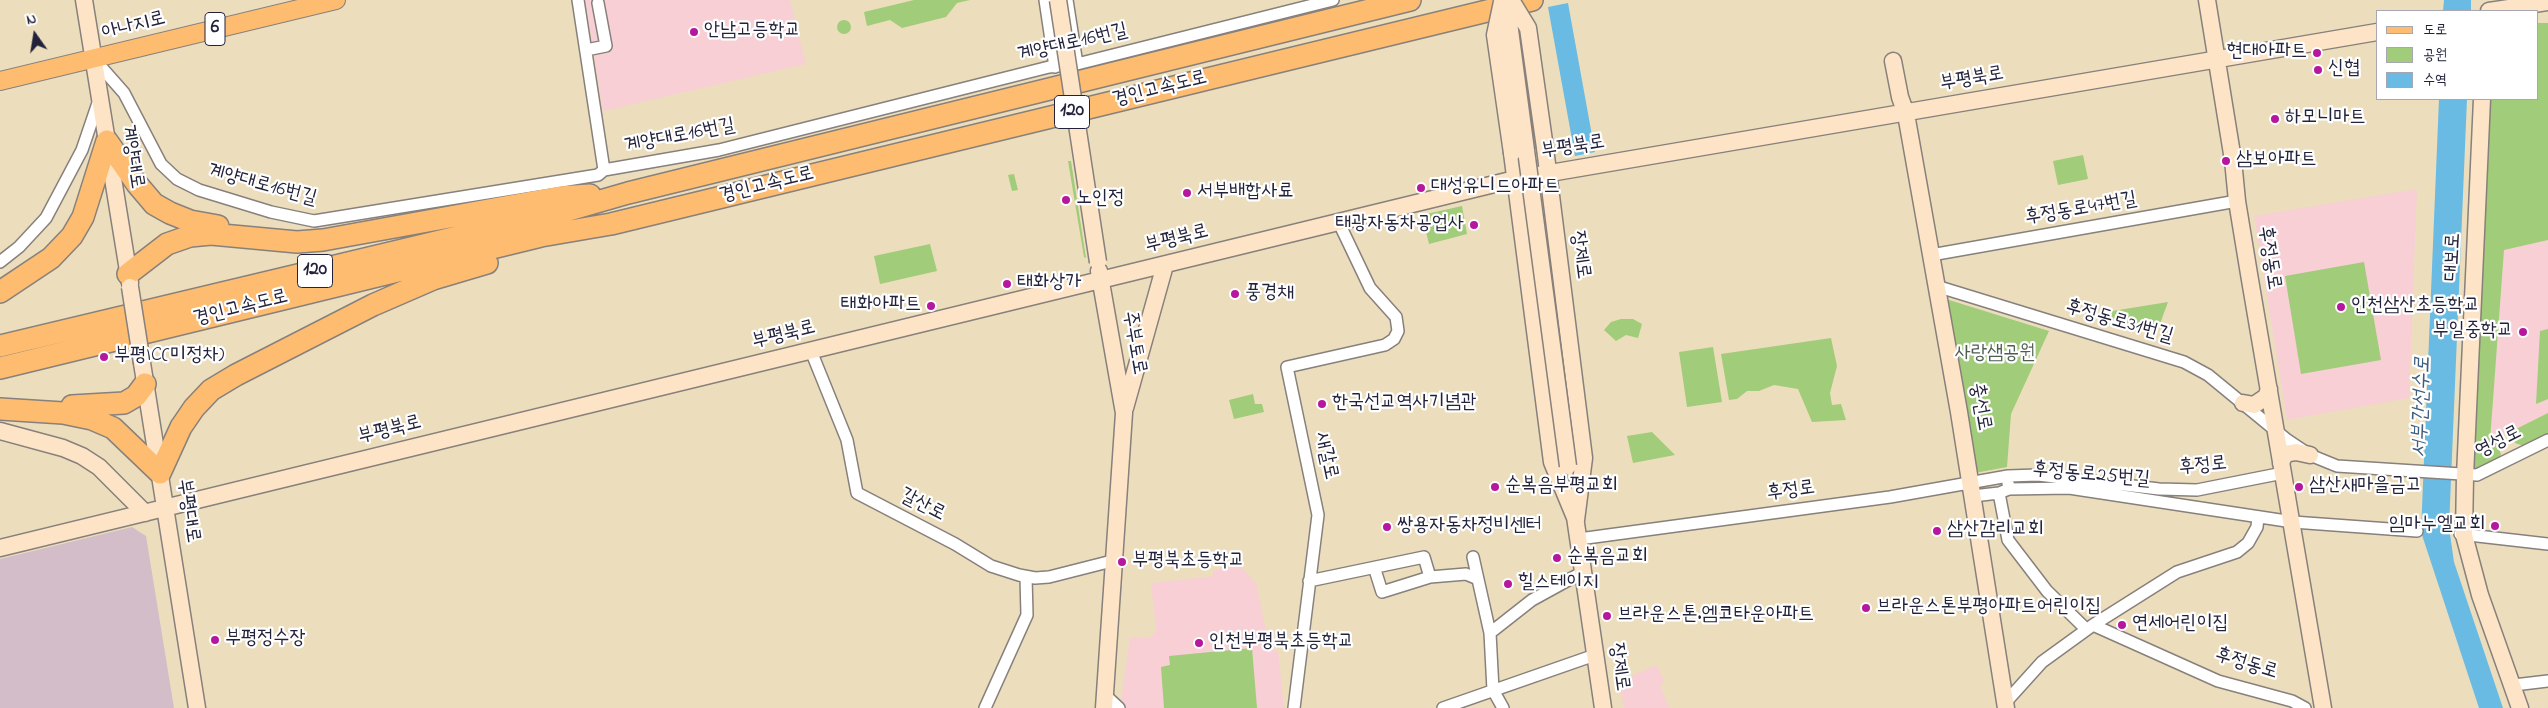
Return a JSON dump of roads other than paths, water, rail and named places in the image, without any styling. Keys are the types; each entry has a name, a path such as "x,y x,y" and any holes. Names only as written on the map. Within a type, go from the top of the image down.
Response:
{"highway":[{"name":"경인고속도로","path":"0,346 562,212 628,193 1410,0"},
{"name":"경인고속도로","path":"0,368 541,236 611,224 1532,0"},
{"path":"107,141 137,184 154,204 170,213 190,220 243,232 262,240"},
{"path":"0,292 51,258 72,236 82,216 107,141"},
{"path":"129,281 167,244 190,236 211,234 297,242 323,240 560,197 628,193"},
{"path":"6,409 63,413 92,419 113,428 160,472 181,427 194,408 211,390 236,374 374,305 433,279 611,224"},
{"path":"6,409 124,403 136,396 144,373"}],"main road":[{"name":"아나지로","path":"0,81 336,0"}],"street":[{"name":"계양대로","path":"84,0 136,321"},
{"path":"578,0 604,170"},
{"path":"1045,0 1055,67"},
{"name":"주부토로","path":"1058,0 1101,281 1124,413 1112,560 1104,702 1119,708"},
{"path":"1067,0 1077,64"},
{"name":"계양대로16번길","path":"94,58 124,93 161,164 177,179 199,190 302,219 325,221 598,175 604,170 719,150 1333,0"},
{"name":"장제로","path":"1504,0 1495,35 1552,462 1576,520"},
{"name":"장제로","path":"1504,0 1603,708"},
{"name":"장제로","path":"1511,0 1528,28 1584,458 1576,520"},
{"name":"후정동로","path":"2207,0 2234,160 2237,202 2282,468 2293,522 2323,708"},
{"path":"2495,10 2548,2"},
{"path":"586,50 606,46 598,3"},
{"name":"부평북로","path":"0,548 1515,179 1906,114 2376,32"},
{"path":"1052,46 1059,52 1066,53 1074,42"},
{"name":"충선로","path":"1893,61 1900,97 1906,114 1931,254 1972,489 2006,706"},
{"path":"0,262 19,247 46,218 82,150 100,96"},
{"name":"대보로","path":"2482,100 2462,535 2480,595 2514,685 2520,708"},
{"name":"후정동로47번길","path":"1931,254 2237,202"},
{"name":"새갈로","path":"1294,708 1318,515 1287,367 1385,346 1394,339 1398,331 1396,317 1370,288 1339,223"},
{"path":"1124,413 1165,265"},
{"name":"후정동로31번길","path":"1936,286 2184,362 2208,375 2275,427 2286,439 2310,455 2337,466 2406,471"},
{"name":"부평대로","path":"136,321 197,708"},
{"name":"갈산로","path":"811,351 847,440 857,493 955,544 991,566 1026,577 1049,577 1112,560"},
{"path":"2243,403 2254,405 2266,397 2269,389"},
{"path":"0,431 63,448 82,456 99,467 146,513"},
{"name":"영성로","path":"2406,471 2465,476 2482,474 2548,440"},
{"path":"2282,468 2285,454 2296,452 2310,455"},
{"name":"후정로","path":"1972,489 2008,476 2038,475 2159,489 2197,490 2282,468"},
{"path":"2008,476 2004,491 2008,540 2047,591 2089,627 2177,572 2237,552 2248,543 2257,526 2258,517"},
{"name":"후정동로25번길","path":"2004,491 2069,488 2293,522"},
{"name":"후정로","path":"1578,540 1890,497 1972,489 2004,491"},
{"path":"2293,522 2417,531"},
{"path":"2462,535 2548,544"},
{"path":"1309,581 1424,557 1430,577"},
{"path":"1473,557 1490,633 1493,690 1503,708"},
{"path":"1490,633 1532,600 1583,572"},
{"path":"1376,573 1382,592 1430,577 1466,574 1478,579"},
{"path":"985,708 1027,614 1026,577"},
{"name":"후정동로","path":"2089,627 2218,681 2292,701 2305,708"},
{"name":"충선로","path":"2006,706 2042,662 2089,627"},
{"path":"1443,708 1595,655"},
{"path":"2514,685 2548,681"}],"water":[{"path":"2444,0 2471,0 2471,10 2443,10"},
{"path":"1568,3 1595,152 1575,156 1548,7"},
{"path":"2439,100 2467,100 2449,527 2454,562 2503,708 2479,708 2421,532"}],"place":[{"name":"안남고등학교","path":"694,32"},
{"name":"현대아파트","path":"2317,53"},
{"name":"신협","path":"2318,70"},
{"name":"하모니마트","path":"2275,119"},
{"name":"삼보아파트","path":"2226,161"},
{"name":"대성유니드아파트","path":"1421,188"},
{"name":"서부배합사료","path":"1187,193"},
{"name":"노인정","path":"1066,200"},
{"name":"태광자동차공업사","path":"1474,225"},
{"name":"태화상가","path":"1007,284"},
{"name":"풍경채","path":"1235,294"},
{"name":"태화아파트","path":"931,306"},
{"name":"인천삼산초등학교","path":"2341,307"},
{"name":"부일중학교","path":"2523,332"},
{"name":"부평IC(미정차)","path":"104,357"},
{"name":"한국선교역사기념관","path":"1322,404"},
{"name":"순복음부평교회","path":"1495,487"},
{"name":"삼산새마을금고","path":"2299,487"},
{"name":"임마누엘교회","path":"2495,526"},
{"name":"쌍용자동차정비센터","path":"1387,527"},
{"name":"삼산감리교회","path":"1937,531"},
{"name":"순복음교회","path":"1557,558"},
{"name":"부평북초등학교","path":"1122,562"},
{"name":"힐스테이지","path":"1508,584"},
{"name":"브라운스톤부평아파트어린이집","path":"1866,608"},
{"name":"브라운스톤.엠코타운아파트","path":"1607,616"},
{"name":"연세어린이집","path":"2122,625"},
{"name":"부평정수장","path":"215,640"},
{"name":"인천부평북초등학교","path":"1199,643"}],"park label":[{"name":"사랑샘공원","path":"1995,355"}],"water label":[{"name":"서부간선수로","path":"2423,407"}]}
